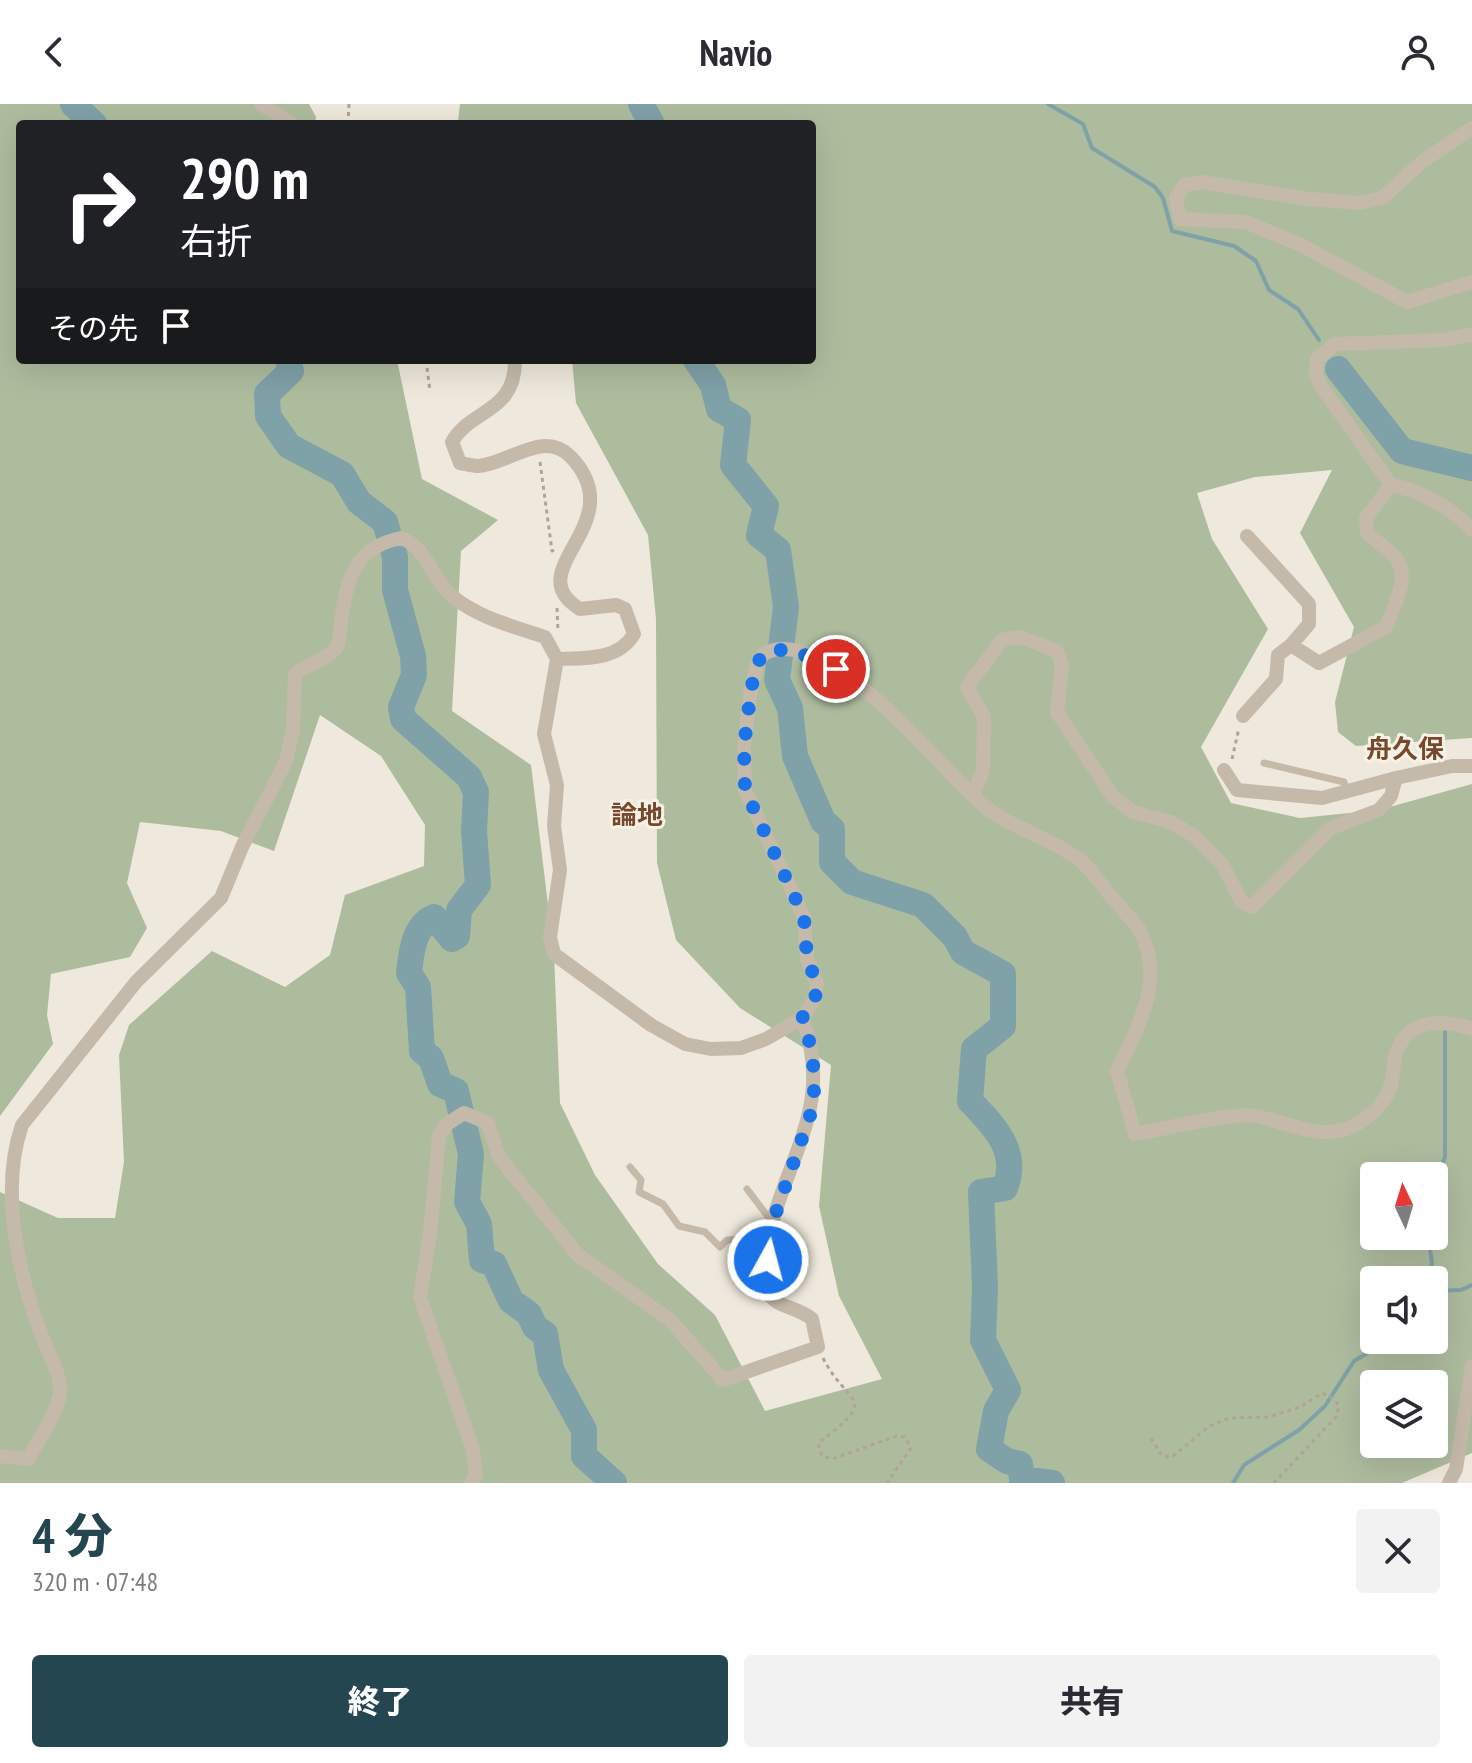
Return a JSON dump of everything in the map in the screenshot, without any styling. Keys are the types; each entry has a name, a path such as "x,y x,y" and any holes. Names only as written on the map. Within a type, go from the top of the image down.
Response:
{"street":[{"path":"261,104 286,120"},
{"path":"1472,128 1423,161 1382,198 1360,203 1335,202 1201,182 1184,185 1176,198 1180,219 1246,222 1301,245 1407,302 1472,282"},
{"path":"1472,334 1445,340 1335,344 1317,359 1316,374 1321,386 1391,485 1406,488 1435,502 1472,530"},
{"path":"514,364 506,395 491,412 460,427 452,442 460,463 479,466 541,446 563,449 583,471 590,514 576,547 561,571 558,588 562,596 580,609 616,605 625,609 634,634 628,644 597,658 554,654"},
{"path":"1291,645 1319,663 1386,627 1400,588 1401,569 1396,558 1367,532 1366,518 1391,485"},
{"path":"1243,716 1276,679 1278,655 1309,624 1309,604 1247,536"},
{"path":"0,1456 28,1459 49,1423 60,1390 31,1308 9,1217 7,1177 13,1145 22,1125 136,982 221,898 242,847 286,761 293,730 295,674 311,661 327,657 337,647 348,575 364,556 391,540 410,541 418,548 437,582 454,598 483,617 545,637 554,654 544,734 557,785 554,826 560,870 550,937 554,954 651,1025 685,1044 711,1049 741,1048 766,1039 802,1018 815,999 817,984 807,958 804,917 745,790 744,747 751,689 758,661 773,649 785,649 836,669 898,717 983,806 1082,862 1140,931 1150,959 1148,1008 1117,1071 1135,1134 1252,1115 1320,1133 1350,1127 1376,1110 1389,1093 1396,1052 1408,1034 1427,1024 1449,1021 1472,1029"},
{"path":"973,796 983,770 984,717 967,687 1002,640 1020,637 1057,651 1062,666 1057,712 1113,797 1133,812 1171,822 1194,836 1222,864 1241,901 1252,907 1331,828 1379,810 1391,796 1396,778"},
{"path":"1224,770 1237,790 1322,798 1452,766 1472,766"},
{"path":"471,1483 476,1475 473,1450 420,1297 430,1234 439,1136 447,1124 464,1113 488,1123 499,1157 578,1255 670,1320 723,1380 818,1347 812,1319 796,1308 776,1304 769,1297 765,1284 770,1275 770,1230 808,1125 815,1094 810,1037 802,1018"},
{"path":"1449,1483 1456,1469 1472,1366"}],"lane":[{"path":"1264,763 1344,782 1347,791"},
{"path":"630,1167 641,1180 639,1192 663,1204 679,1226 705,1232 720,1247 727,1240 770,1230 747,1189"}],"path":[{"path":"427,364 430,391"},
{"path":"541,446 540,469 552,551 576,547"},
{"path":"554,602 559,630 554,654"},
{"path":"1224,770 1232,758 1243,716"},
{"path":"818,1347 828,1368 852,1394 854,1403 847,1422 818,1443 818,1450 822,1456 832,1459 897,1436 905,1437 911,1448 887,1483"},
{"path":"1151,1438 1162,1456 1172,1457 1208,1427 1229,1418 1268,1417 1300,1407 1322,1393 1333,1398 1339,1406 1336,1417 1274,1483"}],"green space":[{"path":"0,104 309,104 316,120 16,120 16,364 398,364 422,479 498,520 461,551 452,711 531,765 554,954 560,1103 595,1175 658,1264 715,1315 765,1411 882,1379 839,1296 819,1206 831,1065 740,1008 676,940 657,863 656,619 648,535 576,403 572,364 816,364 816,120 458,120 460,104 1472,104 1472,738 1356,746 1338,732 1335,702 1354,627 1300,533 1332,470 1255,477 1197,493 1212,539 1268,629 1201,747 1231,803 1300,818 1379,810 1472,784 1472,1453 1402,1483 0,1483 0,1192 58,1218 115,1218 124,1162 119,1055 129,1025 212,951 285,987 330,955 345,895 424,866 425,825 381,756 320,715 274,851 221,831 140,822 127,883 147,928 130,957 51,974 47,1015 53,1044 0,1116"}],"waterway":[{"path":"73,104 90,120"},
{"path":"641,104 650,120"},
{"path":"1048,104 1083,124 1092,148 1155,187 1163,198 1172,231 1234,246 1256,261 1269,290 1298,309 1319,340"},
{"path":"1334,363 1338,369"},
{"path":"289,364 291,371 267,394 268,416 289,446 342,474 359,502 385,522 395,557 395,590 413,656 414,675 401,707 403,719 469,777 476,792 474,831 478,885 459,910 457,936 452,939 434,917 422,926 415,940 409,973 418,987 422,1051 431,1058 440,1084 456,1091 471,1154 467,1202 479,1224 482,1260 494,1264 511,1301 529,1314 535,1327 545,1334 551,1370 584,1430 584,1456 614,1483"},
{"path":"699,364 713,385 719,409 738,420 733,465 766,506 759,535 778,550 786,607 777,680 790,708 795,756 823,821 832,829 832,862 852,882 923,905 955,937 963,952 1003,974 1003,1026 974,1049 970,1101 995,1129 1007,1151 1009,1162 1005,1188 981,1192 985,1287 983,1340 1008,1390 996,1411 989,1449 1007,1461 1020,1464 1022,1479 1052,1483"},
{"path":"1338,369 1402,451 1472,468"},
{"path":"1443,1162 1445,1032"},
{"path":"1430,1250 1431,1266"},
{"path":"1448,1290 1461,1290 1472,1285"},
{"path":"1233,1483 1244,1465 1299,1430 1325,1406 1354,1361 1366,1354"}],"district":[{"name":"舟久保","path":"1405,748"},
{"name":"論地","path":"637,814"}],"route":[{"path":"768,1260 770,1230 808,1125 815,1094 810,1037 802,1018 815,999 817,984 816,974 807,958 804,917 788,878 752,811 745,790 744,747 754,675 758,661 765,653 785,649 836,669"}]}
